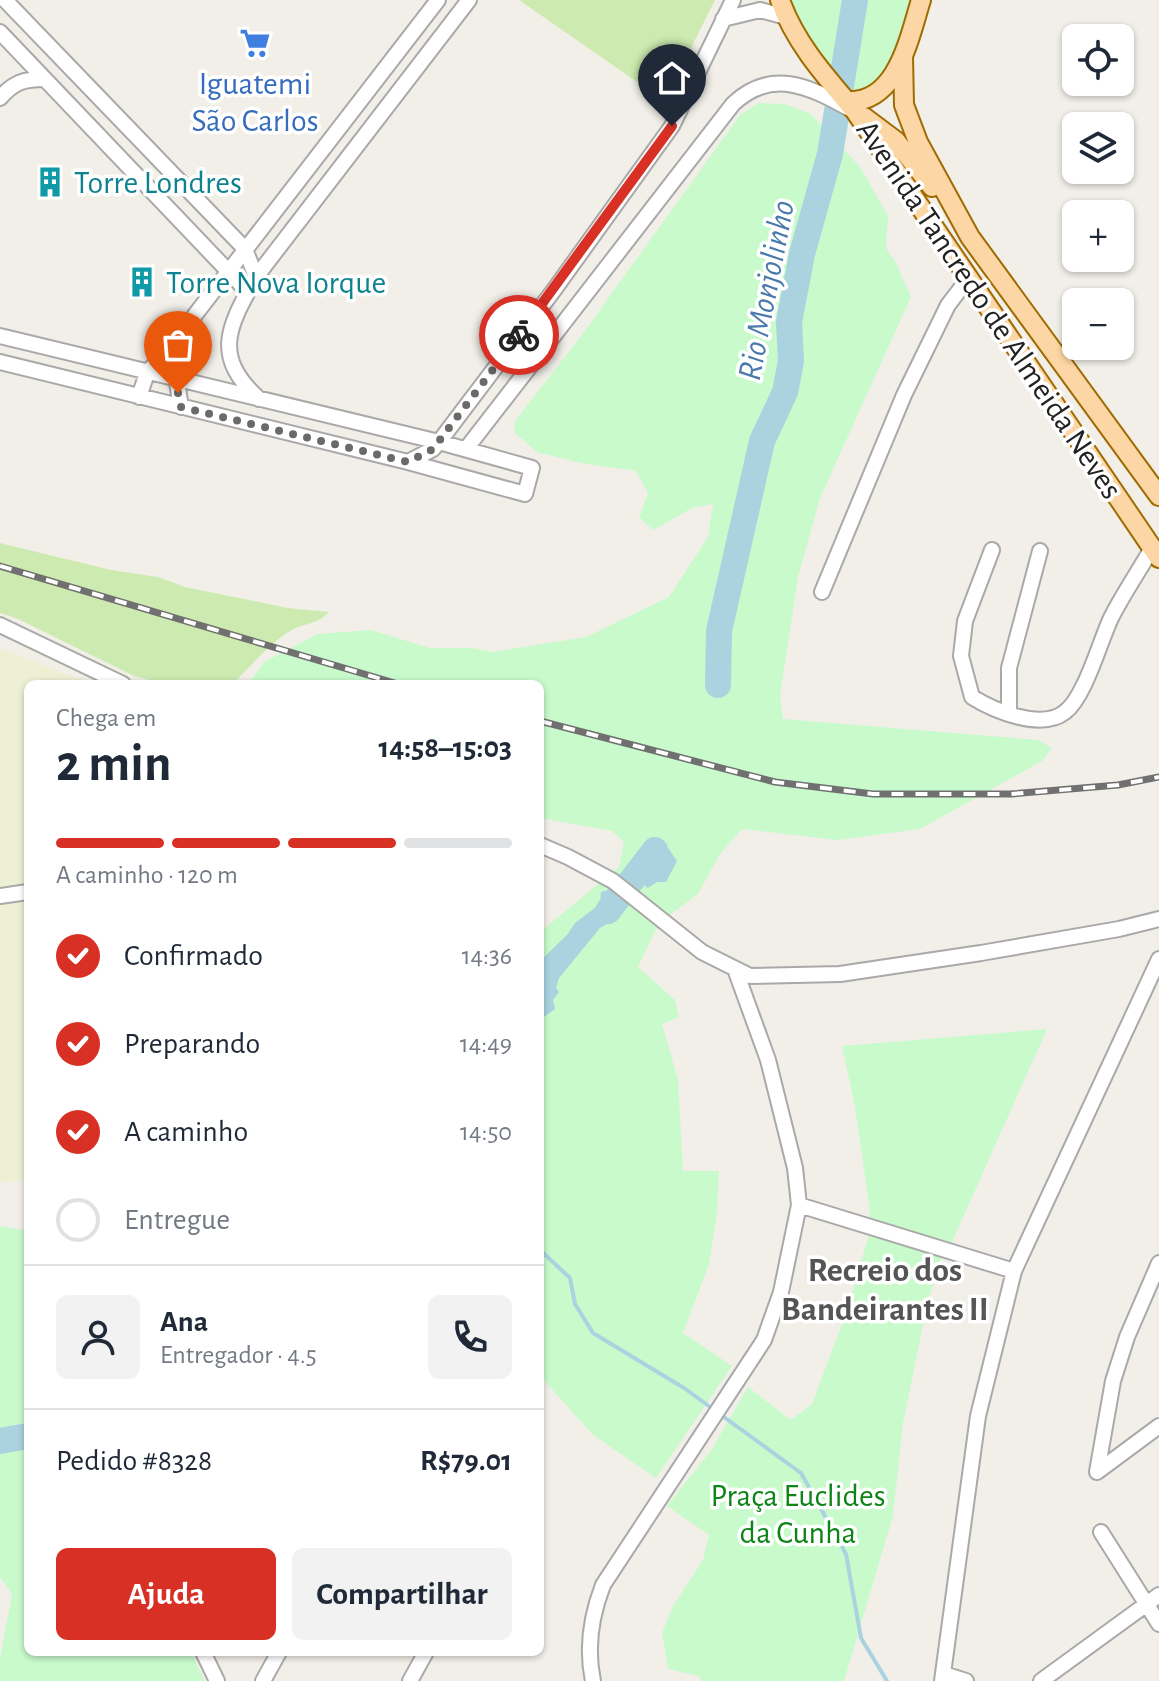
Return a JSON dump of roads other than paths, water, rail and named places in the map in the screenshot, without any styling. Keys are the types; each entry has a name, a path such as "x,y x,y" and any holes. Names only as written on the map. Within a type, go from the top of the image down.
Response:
{"main road":[{"path":"849,106 873,97 885,87 903,56 921,0"},
{"path":"783,8 816,66 849,106 896,141 970,237"},
{"name":"Avenida Tancredo de Almeida Neves","path":"903,56 904,105 918,142 970,237 1159,496"},
{"name":"Avenida Tancredo de Almeida Neves","path":"849,106 1157,550"}],"street":[{"path":"5,0 245,249 256,277"},
{"path":"139,397 147,373 438,0"},
{"path":"259,399 240,380 229,351 232,320 256,277 469,0"},
{"path":"408,462 433,449 439,442 672,126 733,0"},
{"path":"723,19 783,8"},
{"path":"0,32 248,292"},
{"path":"22,54 38,34"},
{"path":"0,98 22,80 45,79"},
{"path":"58,92 81,79"},
{"path":"466,449 745,92 766,84 793,84 849,106"},
{"path":"171,211 190,192"},
{"path":"822,592 904,395 948,305 968,279"},
{"path":"0,336 439,442 532,468 525,494 408,462 0,362"},
{"path":"171,346 181,407"},
{"path":"209,414 215,389"},
{"path":"992,550 965,621 961,656 972,697 994,711 1040,720 1065,713 1086,682 1112,618 1157,550"},
{"path":"1009,714 1009,668 1040,551"},
{"path":"0,625 115,680"},
{"path":"544,847 613,881 702,952 750,976 840,974 981,953 1159,919"},
{"path":"0,896 24,893"},
{"path":"966,1681 943,1677 978,1416 1014,1271 1159,959"},
{"path":"593,1681 590,1644 595,1605 603,1585 764,1340 781,1292 799,1205 795,1168 782,1109 735,969"},
{"path":"799,1205 1014,1271"},
{"path":"1159,1263 1127,1337 1113,1381 1097,1472 1159,1426"},
{"path":"1101,1532 1153,1599 1159,1624"},
{"path":"1041,1681 1153,1599"},
{"path":"205,1656 217,1681"},
{"path":"263,1681 277,1656"},
{"path":"410,1681 424,1656"}],"water":[{"path":"653,843 666,845 677,861 666,882 657,882 648,888 638,881"},
{"path":"616,888 628,896 621,911 613,914 612,921 600,928 559,978 556,988 559,992 553,1000 555,1009 544,1017 544,957 575,923 600,904 601,892"}],"waterway":[{"name":"Rio Monjolinho","path":"718,685 719,631 762,441 785,392 791,361 789,322 802,254 830,154 855,0"},
{"path":"608,911 655,850"},
{"path":"544,1254 570,1278 575,1304 593,1333 684,1388 801,1473 846,1554 861,1638 887,1681"},
{"path":"0,1441 24,1437"}],"railway":[{"path":"0,566 385,680"},
{"path":"544,722 775,782 873,794 1011,794 1118,785 1159,777"}],"place":[{"name":"Iguatemi São Carlos","path":"255,43"},
{"name":"Torre Londres","path":"50,182"},
{"name":"Torre Nova Iorque","path":"142,282"}],"district":[{"name":"Recreio dos Bandeirantes II","path":"885,1288"}],"park label":[{"name":"Praça Euclides da Cunha","path":"798,1514"}]}
